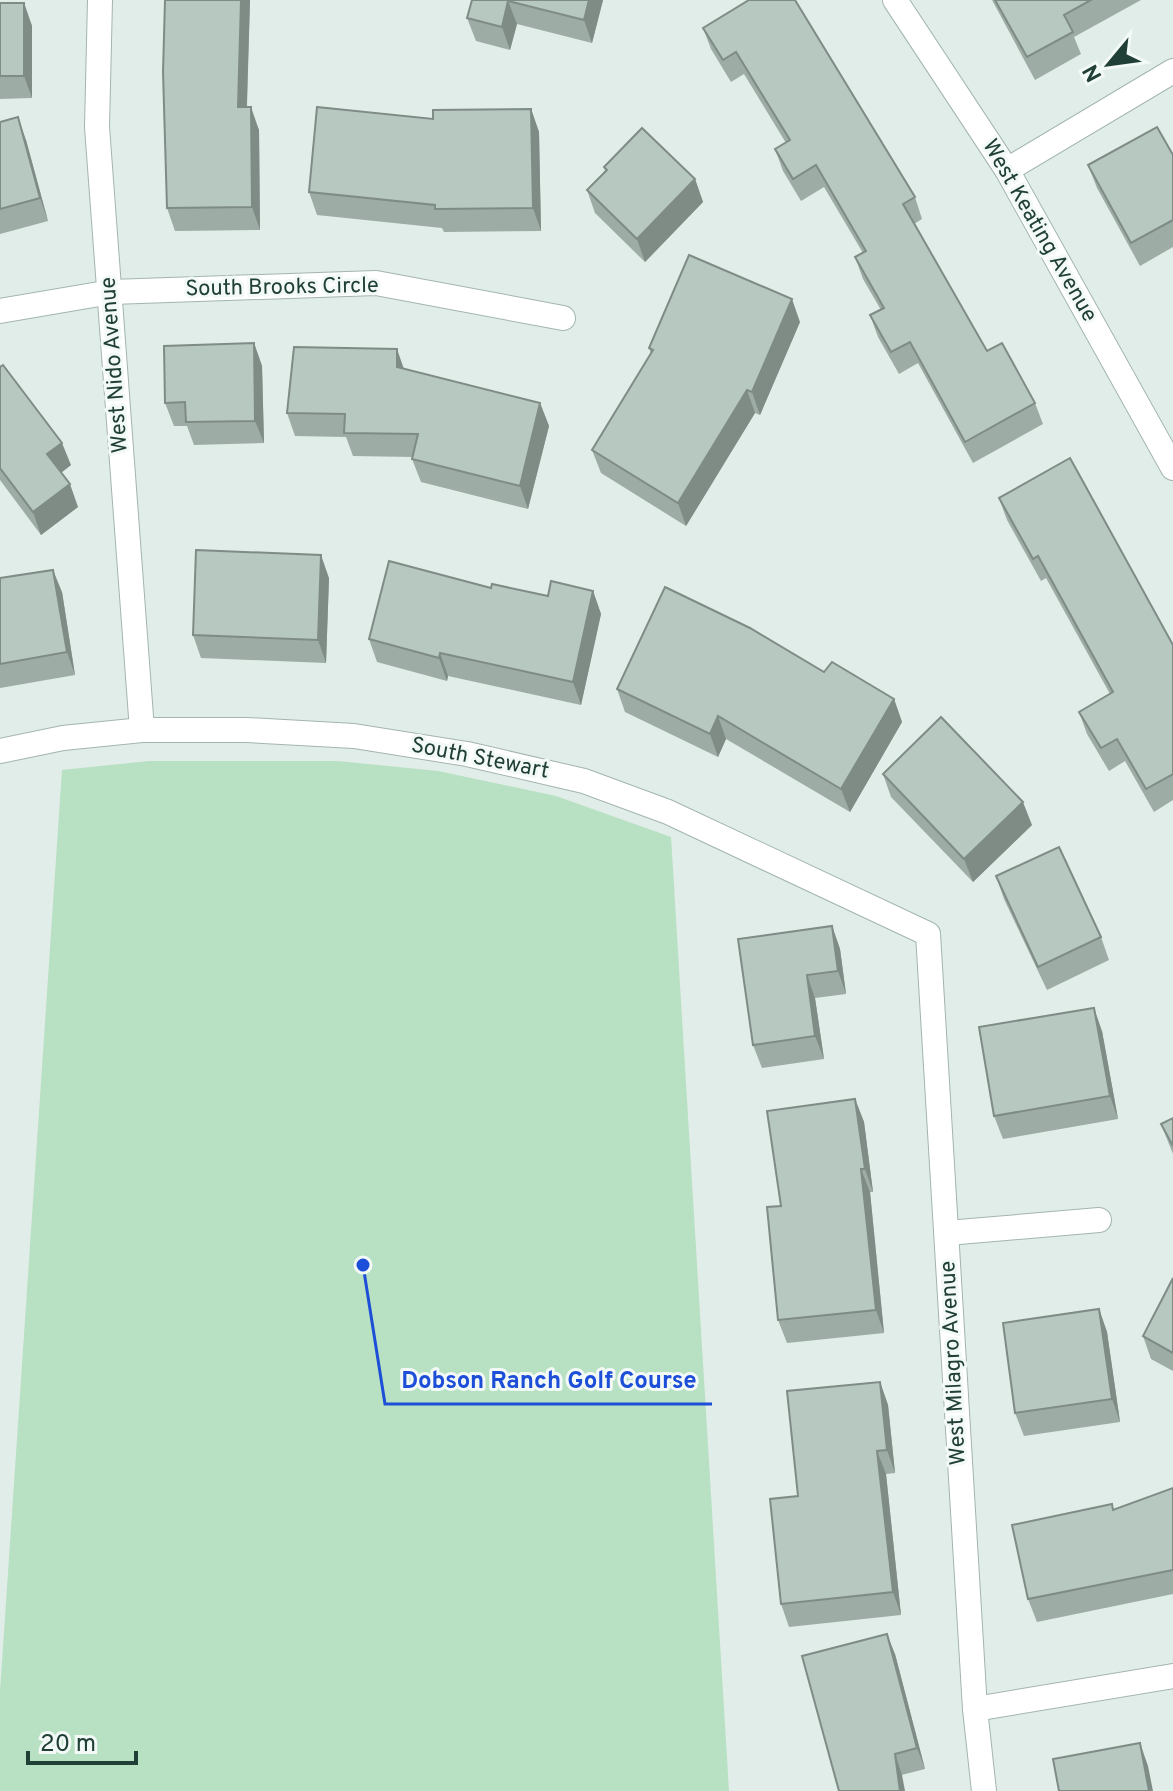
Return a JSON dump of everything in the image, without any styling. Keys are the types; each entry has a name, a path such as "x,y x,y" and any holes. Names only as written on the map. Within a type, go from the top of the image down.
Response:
{"street":[{"name":"West Nido Avenue","path":"100,0 97,127 142,730"},
{"name":"West Keating Avenue","path":"895,0 1007,170 1173,468"},
{"path":"1007,170 1173,71"},
{"name":"South Brooks Circle","path":"0,311 111,292 376,283 563,318"},
{"name":"South Stewart","path":"0,751 63,738 142,730 247,730 354,736 467,754 584,781 668,812 928,934"},
{"name":"West Milagro Avenue","path":"928,934 975,1709 984,1791"},
{"path":"947,1233 1099,1220"},
{"path":"975,1709 1173,1676"}],"green space":[{"path":"149,761 338,761 438,771 556,796 671,837 729,1791 0,1791 0,1692 62,770"}],"building":[{"path":"165,0 241,0 238,107 251,107 252,207 167,208 163,72"},
{"path":"472,0 589,0 584,20 508,1 502,27 467,18"},
{"path":"749,0 795,0 915,197 903,204 987,351 1002,343 1035,403 965,442 910,342 891,352 870,315 884,308 855,257 866,251 816,165 793,179 775,149 790,140 736,52 723,60 703,28"},
{"path":"995,0 1091,0 1064,15 1073,32 1027,57"},
{"path":"0,3 24,3 24,76 0,76"},
{"path":"317,107 433,119 433,110 531,109 533,208 435,209 435,205 309,192"},
{"path":"18,117 40,198 0,209 0,122"},
{"path":"1157,127 1173,155 1173,220 1131,243 1088,165"},
{"path":"642,128 695,179 637,239 587,190 607,170 604,167"},
{"path":"689,255 792,299 752,392 747,390 678,503 592,450 653,350 649,348"},
{"path":"254,343 255,421 186,422 185,402 165,403 164,346"},
{"path":"294,347 397,349 397,367 540,403 520,486 412,459 418,434 344,433 345,414 287,413"},
{"path":"3,365 62,443 47,454 70,484 33,512 0,468 0,367"},
{"path":"1070,458 1173,645 1173,774 1146,789 1117,739 1101,748 1079,712 1113,692 1038,556 1033,559 999,498"},
{"path":"196,550 321,555 318,640 193,635"},
{"path":"389,561 491,588 492,584 548,596 551,581 593,591 573,682 440,653 439,658 369,639"},
{"path":"53,570 67,652 0,664 0,578"},
{"path":"665,587 750,628 824,672 832,662 894,699 841,789 718,716 710,734 617,689"},
{"path":"941,717 1023,802 964,859 883,774"},
{"path":"1059,847 1101,937 1038,967 996,876"},
{"path":"832,926 838,971 807,975 815,1036 753,1045 738,939"},
{"path":"1094,1008 1110,1096 994,1116 979,1027"},
{"path":"855,1099 865,1169 861,1169 876,1310 778,1320 767,1207 781,1206 767,1111"},
{"path":"1173,1118 1173,1146 1161,1124"},
{"path":"1173,1278 1173,1353 1143,1336"},
{"path":"1099,1309 1112,1399 1015,1413 1003,1323"},
{"path":"880,1382 887,1450 877,1451 893,1592 781,1604 770,1499 798,1496 787,1391"},
{"path":"1173,1488 1173,1570 1028,1599 1012,1525 1112,1504 1113,1510"},
{"path":"887,1634 917,1748 895,1754 900,1791 839,1791 802,1656"},
{"path":"1140,1743 1149,1791 1059,1791 1053,1759"}],"place":[{"name":"Dobson Ranch Golf Course","path":"363,1265"}]}
